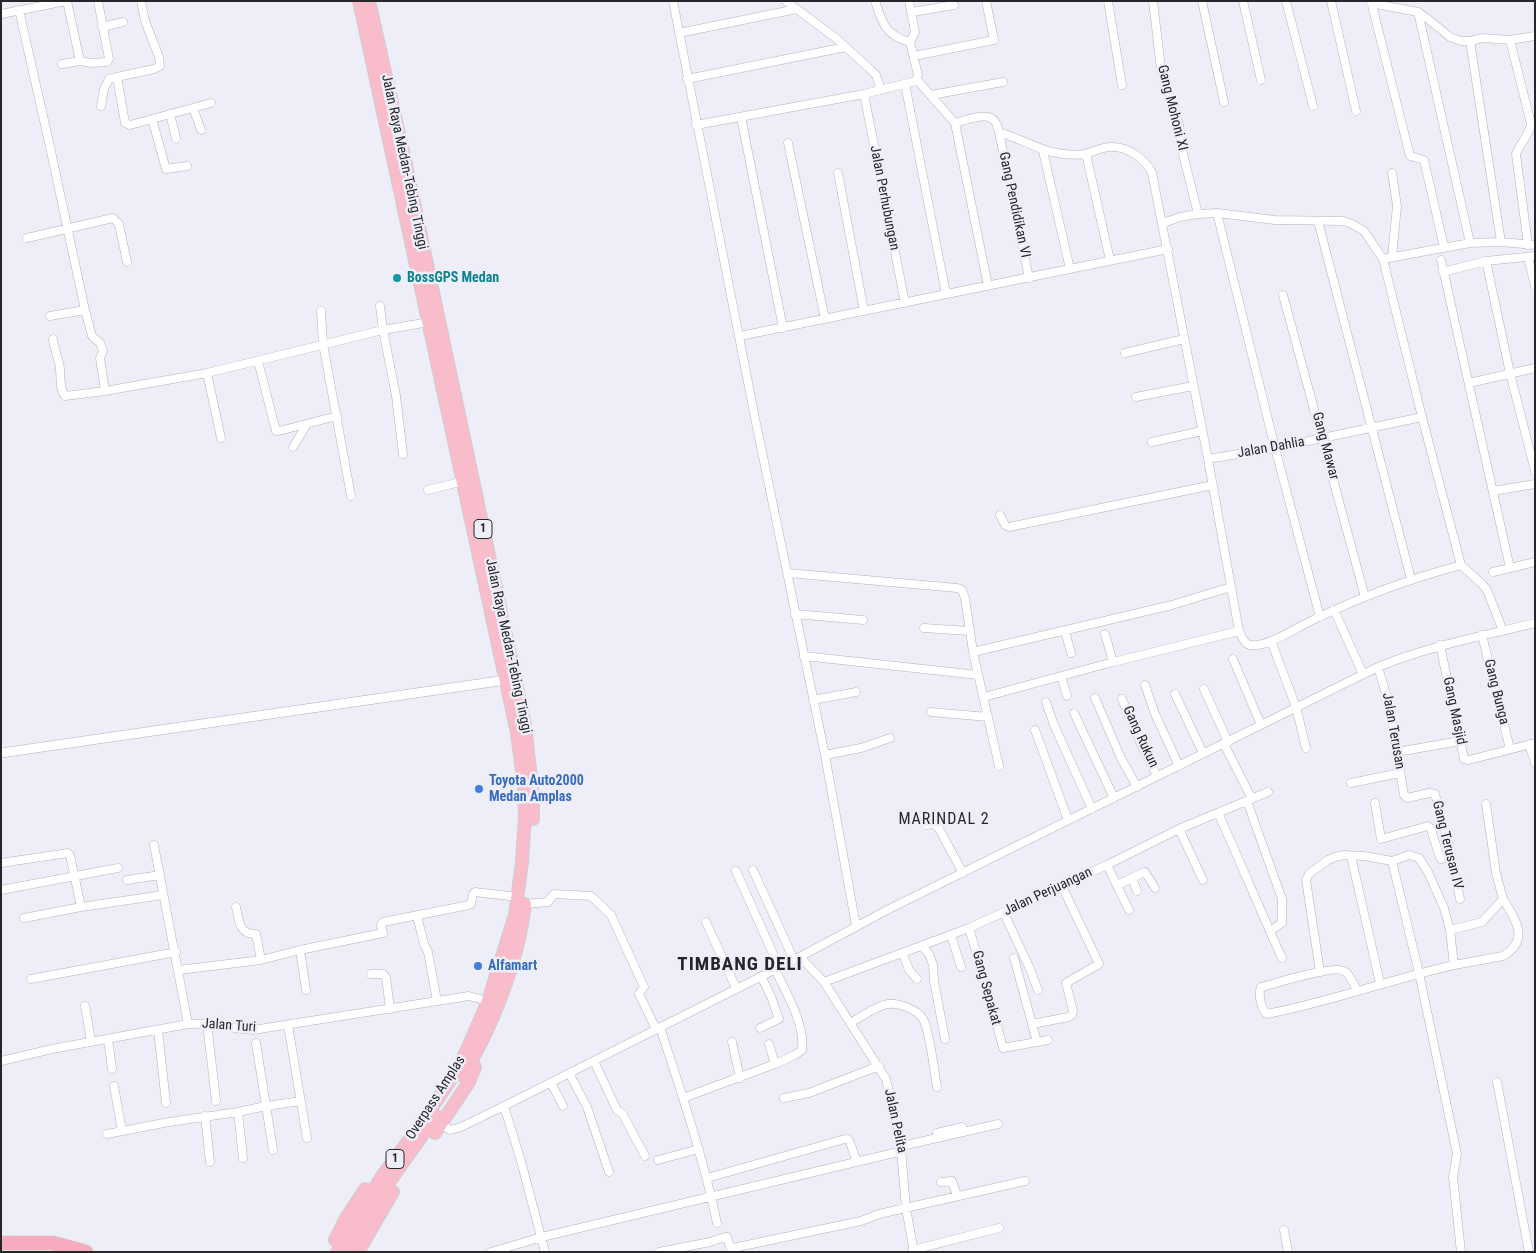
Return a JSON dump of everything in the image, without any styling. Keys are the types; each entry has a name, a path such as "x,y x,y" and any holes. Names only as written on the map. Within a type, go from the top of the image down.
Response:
{"highway":[{"name":"Jalan Raya Medan-Tebing Tinggi","path":"359,1 506,680 517,733 524,786 525,816 521,901 524,917 509,972 495,1010 473,1050"},
{"name":"Jalan Raya Medan-Tebing Tinggi","path":"369,1 404,155 525,725 533,796 533,815 521,901 473,1050"},
{"name":"Overpass Amplas","path":"347,1252 390,1181 423,1137 473,1050"},
{"path":"358,1252 399,1183 469,1082 474,1072 473,1050"},
{"path":"329,1252 346,1218 443,1077 473,1050"},
{"name":"Overpass Amplas","path":"337,1252 382,1176 460,1072"},
{"path":"1,1242 53,1243 86,1252"},
{"path":"1,1248 21,1252"}],"street":[{"path":"1,14 67,1 80,61"},
{"path":"62,64 80,61 92,63 108,61 98,1"},
{"path":"101,106 104,88 109,79 160,66 160,57 145,21 141,1"},
{"path":"673,1 696,125 795,614 826,756 856,926"},
{"path":"786,1 846,47 871,70 876,75 880,90"},
{"path":"875,1 888,30 897,38 910,42"},
{"path":"909,1 915,32 910,42 918,77 917,80 955,123 988,286"},
{"path":"914,56 994,40 986,1"},
{"path":"1108,1 1122,85"},
{"name":"Gang Mohoni XI","path":"1153,1 1161,69 1179,125 1183,154 1198,214"},
{"path":"1202,1 1224,102"},
{"path":"1243,1 1261,80"},
{"path":"1286,1 1313,106"},
{"path":"1331,1 1356,111"},
{"path":"1444,247 1424,160 1410,156 1371,2 1418,12 1450,37 1461,41 1483,38 1510,40 1535,36"},
{"path":"912,12 954,5"},
{"path":"679,33 797,9"},
{"path":"19,10 85,310 92,336 100,343 103,350 100,358 105,391"},
{"path":"1418,12 1470,243"},
{"path":"102,27 123,22"},
{"path":"1383,259 1470,243 1501,242 1531,245 1516,154 1530,131 1531,124 1510,40"},
{"path":"1470,41 1501,242"},
{"path":"687,78 846,47"},
{"path":"117,76 125,123 130,125 211,103"},
{"path":"696,125 864,94 917,80"},
{"path":"931,95 1003,82"},
{"path":"905,84 946,294"},
{"name":"Jalan Perhubungan","path":"864,94 905,303"},
{"path":"193,108 201,130"},
{"path":"170,114 176,138"},
{"path":"742,117 783,328"},
{"path":"955,123 980,117 990,117 996,122 999,132 1043,151 1060,155 1086,154 1112,146 1130,151 1144,161 1152,173 1213,484 1239,631 1246,643 1251,646 1271,641 1320,616 1364,597 1411,579 1461,565"},
{"path":"152,118 166,168 187,166"},
{"name":"Gang Pendidikan VI","path":"999,132 1029,278"},
{"path":"788,143 825,320"},
{"path":"1043,151 1070,269"},
{"path":"1086,154 1110,260"},
{"path":"838,173 864,311"},
{"path":"1392,173 1397,206 1392,257"},
{"path":"1217,213 1275,448 1320,616"},
{"path":"1163,224 1180,217 1217,213 1275,220 1343,221 1360,228 1369,236 1383,259 1461,565 1488,590 1504,631"},
{"path":"27,238 115,218 119,224 127,262"},
{"path":"1318,221 1411,579"},
{"path":"740,336 1168,249"},
{"path":"1443,272 1486,261 1532,257 1535,286"},
{"path":"1441,260 1510,568"},
{"path":"1486,261 1510,373 1535,471"},
{"name":"Gang Mawar","path":"1284,295 1364,597"},
{"path":"380,306 404,454"},
{"path":"50,316 85,310"},
{"path":"321,311 324,344 351,496"},
{"path":"53,339 54,349 60,365 63,395 65,396 207,373 383,330 429,322"},
{"path":"1125,353 1184,339"},
{"path":"258,361 275,430 279,431 337,416"},
{"path":"1469,383 1535,368"},
{"path":"207,373 221,438"},
{"path":"1136,397 1193,386"},
{"name":"Jalan Dahlia","path":"1208,459 1275,448 1422,417"},
{"path":"293,447 307,424"},
{"path":"1152,442 1202,431"},
{"path":"428,490 464,481"},
{"path":"1000,515 1007,527 1016,526 1213,484"},
{"path":"1493,491 1535,484"},
{"path":"1493,572 1535,562"},
{"path":"788,573 960,589 965,598 973,652 999,766"},
{"path":"973,652 1065,631 1231,587"},
{"path":"1334,610 1363,674"},
{"path":"795,614 863,620"},
{"path":"441,1124 450,1130 455,1129 504,1106 797,959 856,926 1378,667 1407,655 1440,645 1535,623"},
{"path":"924,628 969,631"},
{"path":"1065,631 1071,653"},
{"path":"984,697 1112,662 1239,631"},
{"path":"1105,634 1112,662"},
{"name":"Gang Bunga","path":"1482,636 1510,749"},
{"path":"1271,641 1296,707 1306,748"},
{"name":"Gang Masjid","path":"1440,645 1464,759 1467,760 1510,749"},
{"path":"804,656 978,675"},
{"path":"1233,659 1261,725"},
{"name":"Jalan Terusan","path":"1378,667 1386,690 1404,795"},
{"path":"1061,676 1067,696"},
{"path":"1,753 506,680"},
{"path":"1145,684 1155,714 1179,766"},
{"path":"1204,689 1250,800 1282,899 1282,923 1270,931"},
{"path":"813,700 856,692"},
{"path":"1175,694 1203,753"},
{"path":"1095,698 1121,758 1137,787"},
{"name":"Gang Rukun","path":"1122,699 1157,776"},
{"path":"1046,702 1054,725 1092,809"},
{"path":"931,712 988,717"},
{"path":"1074,713 1114,798"},
{"path":"1035,730 1068,820"},
{"path":"826,756 861,748 890,738"},
{"path":"1397,752 1460,741"},
{"path":"1510,749 1532,743 1535,763"},
{"path":"1351,783 1400,773"},
{"name":"Jalan Perjuangan","path":"824,982 969,928 1107,865 1179,829 1268,792"},
{"name":"Gang Terusan IV","path":"1404,795 1408,798 1429,793 1435,794 1452,857 1460,899"},
{"path":"1374,803 1381,839 1428,826 1431,829 1440,858 1452,857"},
{"path":"1358,990 1343,970 1320,972 1261,987 1259,992 1264,1013 1276,1013 1419,973 1503,956 1508,953 1518,940 1520,936 1518,928 1512,912 1503,899 1496,872 1486,804"},
{"path":"1218,813 1282,958"},
{"path":"926,825 934,824 938,827 963,873"},
{"path":"1179,829 1203,880"},
{"path":"154,845 176,952 188,1024"},
{"path":"1,862 68,853 81,907"},
{"path":"1320,972 1306,878 1328,860 1344,855 1374,857 1392,861 1414,856 1423,863 1436,888 1450,930 1454,965"},
{"path":"1351,856 1380,983"},
{"path":"1392,861 1419,973 1457,1154 1453,1177 1462,1252"},
{"path":"1107,865 1129,910"},
{"path":"1,890 118,868"},
{"name":"Jalan Pelita","path":"753,870 797,959 824,982 878,1066 889,1089 902,1146 906,1208 913,1251"},
{"path":"684,1098 775,1064 802,1050 794,1009 736,871"},
{"path":"1117,885 1146,872 1156,888"},
{"path":"127,880 160,875"},
{"path":"1132,878 1138,892"},
{"path":"1032,1024 1072,1015 1073,1011 1066,983 1099,964 1062,886"},
{"path":"179,970 261,960 383,933 383,922 469,905 475,892 521,901 548,902 554,894 591,896 598,905 611,915 644,987 639,994 658,1028 684,1098 707,1178 717,1223"},
{"path":"24,918 81,907 163,896"},
{"path":"1450,930 1482,922 1503,899"},
{"path":"236,907 239,926 249,934 256,934 261,960"},
{"path":"1004,913 1038,990"},
{"path":"417,916 428,952 437,1001"},
{"path":"706,922 736,988"},
{"name":"Gang Sepakat","path":"969,928 1003,1048 1037,1042"},
{"path":"951,935 961,967"},
{"path":"922,946 929,954 932,962 945,1039"},
{"path":"300,950 306,990"},
{"path":"31,979 176,952"},
{"path":"903,954 909,970 917,979"},
{"path":"1014,958 1037,1042 1048,1040"},
{"path":"371,974 383,974 386,977 390,1009"},
{"path":"1019,979 1032,974"},
{"path":"760,1028 779,1019 772,998 761,976"},
{"name":"Jalan Turi","path":"1,1061 91,1041 188,1024 207,1023 240,1030 253,1030 469,996 488,1000"},
{"path":"850,1023 879,1007 889,1004 910,1008 920,1014 926,1026 937,1087"},
{"path":"85,1006 91,1041"},
{"path":"207,1023 216,1101"},
{"path":"288,1025 307,1138"},
{"path":"158,1030 166,1103"},
{"path":"108,1039 112,1069"},
{"path":"732,1042 740,1078"},
{"path":"256,1043 273,1150"},
{"path":"768,1044 775,1064"},
{"path":"594,1061 618,1110 622,1113 645,1156"},
{"path":"784,1098 809,1093 878,1066"},
{"path":"569,1073 590,1112 609,1172"},
{"path":"551,1082 563,1106"},
{"path":"1497,1082 1529,1252"},
{"path":"114,1086 122,1131"},
{"path":"107,1134 301,1101"},
{"path":"504,1106 545,1252"},
{"path":"238,1112 243,1158"},
{"path":"205,1116 210,1162"},
{"path":"902,1146 998,1124"},
{"path":"491,1252 542,1237 858,1162 962,1127"},
{"path":"707,1178 845,1140 850,1140 852,1143 858,1162"},
{"path":"658,1160 699,1150"},
{"path":"941,1182 952,1180 957,1196"},
{"path":"659,1252 726,1237 730,1247 733,1248 852,1223 867,1217 1026,1181"},
{"path":"913,1251 999,1228"},
{"path":"1284,1230 1288,1252"}],"place":[{"name":"BossGPS Medan","path":"397,278"},
{"name":"Toyota Auto2000 Medan Amplas","path":"479,789"},
{"name":"Alfamart","path":"478,966"}],"district":[{"name":"MARINDAL 2","path":"944,820"},
{"name":"TIMBANG DELI","path":"740,965"}]}
